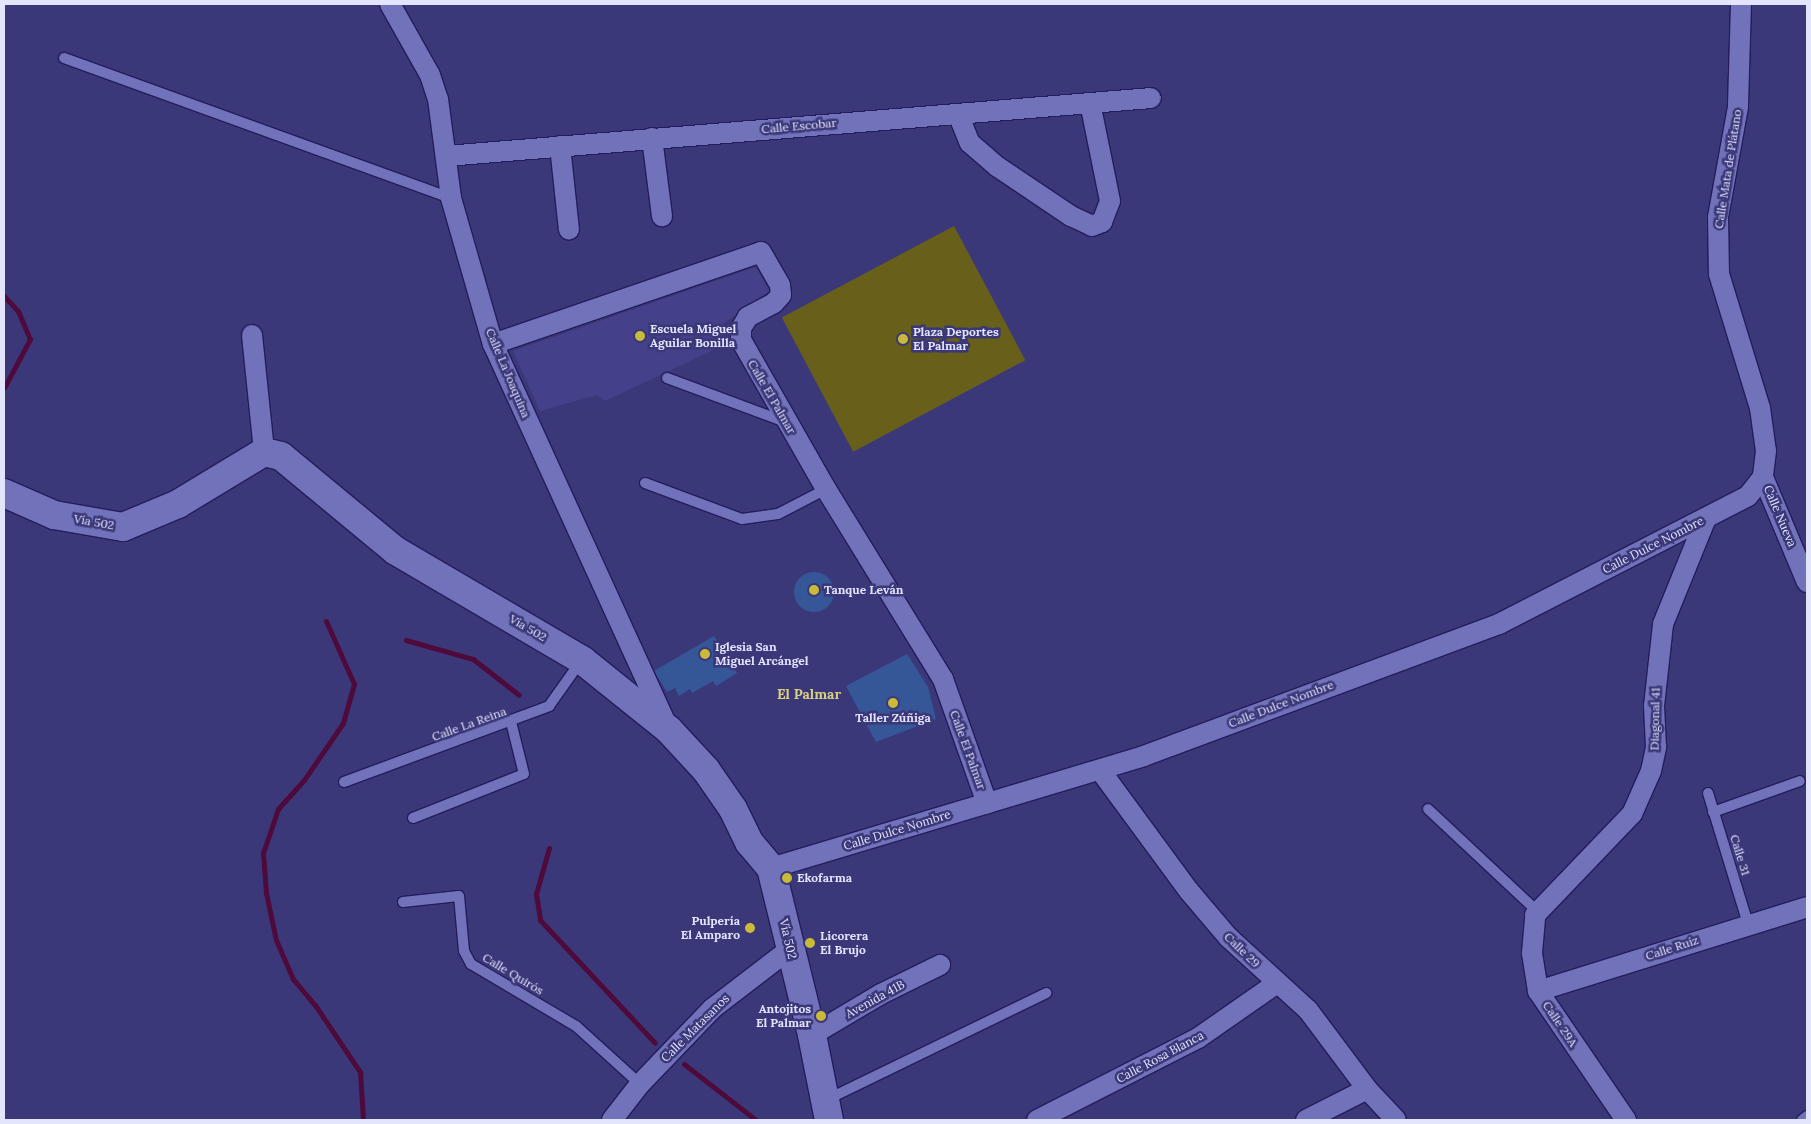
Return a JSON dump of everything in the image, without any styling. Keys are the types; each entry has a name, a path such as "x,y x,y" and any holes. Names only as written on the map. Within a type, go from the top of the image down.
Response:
{"street":[{"name":"Calle La Joaquina","path":"390,4 430,76 438,99 452,198 493,344 669,730"},
{"name":"Calle Mata de Plátano","path":"1741,4 1738,107 1718,217 1716,248 1719,274 1760,408 1766,450 1764,477"},
{"name":"Calle Escobar","path":"446,156 1151,98"},
{"path":"958,114 970,143 998,167 1064,212 1092,226 1102,222 1110,201 1090,103"},
{"path":"652,138 662,216"},
{"path":"560,146 569,230"},
{"name":"Calle El Palmar","path":"493,344 761,252 780,285 781,295 774,303 748,317 741,328 741,340 826,489 943,679 987,803"},
{"path":"252,335 264,452"},
{"name":"Vía 502","path":"4,493 54,515 123,528 178,504 264,452 281,456 396,551 582,660 669,730 706,770 733,809 749,842 771,868 812,1035 827,1110"},
{"name":"Calle Dulce Nombre","path":"771,868 1100,770 1499,624 1748,496 1764,477"},
{"name":"Calle Nueva","path":"1764,477 1807,582"},
{"name":"Diagonal 41","path":"1537,914 1632,814 1651,771 1656,747 1654,706 1663,624 1706,518"},
{"name":"Calle 29","path":"1100,770 1189,891 1228,938 1308,1010 1367,1089 1396,1120"},
{"name":"Calle Ruíz","path":"1538,992 1748,924 1807,907"},
{"name":"Calle 29A","path":"1537,914 1532,953 1538,992 1626,1120"},
{"name":"Calle Matasanos","path":"612,1120 640,1084 713,1008 790,949"},
{"name":"Avenida 41B","path":"812,1035 881,994 940,966"},
{"name":"Calle Rosa Blanca","path":"1037,1120 1198,1038 1276,983"},
{"path":"1306,1120 1367,1089"}],"lane":[{"path":"64,58 452,198"},
{"path":"667,378 788,424"},
{"path":"645,483 742,519 778,514 826,489"},
{"name":"Calle La Reina","path":"344,782 511,722 549,706 582,660"},
{"path":"413,818 524,774 511,722"},
{"path":"1713,812 1800,781"},
{"name":"Calle 31","path":"1708,793 1748,924"},
{"path":"1428,809 1537,914"},
{"name":"Calle Quirós","path":"403,902 459,896 464,951 471,964 576,1026 640,1084"},
{"path":"827,1110 1046,993"},
{"path":"1802,1120 1807,1116"}],"shaded area":[{"name":"Plaza Deportes El Palmar","path":"954,226 1025,360 853,452 782,318"},
{"name":"Escuela Miguel Aguilar Bonilla","path":"756,267 769,291 717,328 728,343 605,401 597,395 540,411 513,351"}],"building":[{"name":"Tanque Leván","path":"810,572 818,572 825,575 831,581 834,592 831,603 825,609 818,612 810,612 803,609 797,603 794,596 794,588 797,581 803,575"},
{"name":"Iglesia San Miguel Arcángel","path":"714,636 737,673 716,686 713,681 692,693 690,689 679,696 675,688 667,692 654,671"},
{"name":"Taller Zúñiga","path":"907,654 928,687 936,719 876,742 846,686"}],"waterway":[{"path":"4,296 18,311 30,339 4,388"},
{"path":"326,621 354,684 343,723 304,780 278,809 263,853 266,893 276,940 293,979 315,1005 360,1072 363,1120"},
{"path":"406,640 473,659 519,695"},
{"path":"549,848 536,894 540,920 655,1043"},
{"path":"684,1064 756,1120"}],"place":[{"name":"Escuela Miguel Aguilar Bonilla","path":"640,336"},
{"name":"Plaza Deportes El Palmar","path":"903,339"},
{"name":"Tanque Leván","path":"814,590"},
{"name":"Iglesia San Miguel Arcángel","path":"705,654"},
{"name":"Taller Zúñiga","path":"893,703"},
{"name":"Ekofarma","path":"787,878"},
{"name":"Pulpería El Amparo","path":"750,928"},
{"name":"Licorera El Brujo","path":"810,943"},
{"name":"Antojitos El Palmar","path":"821,1016"}],"district":[{"name":"El Palmar","path":"809,694"}]}
